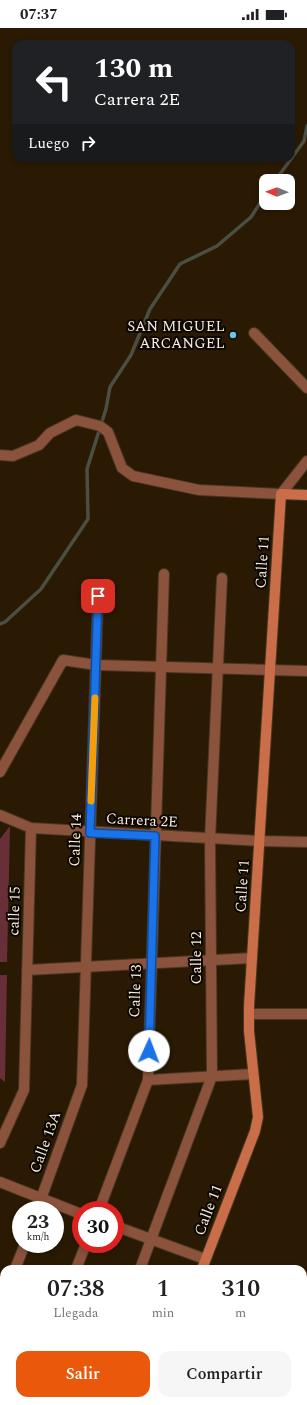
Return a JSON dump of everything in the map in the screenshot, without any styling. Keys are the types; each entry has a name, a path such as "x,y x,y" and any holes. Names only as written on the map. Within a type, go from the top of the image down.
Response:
{"street":[{"path":"254,333 307,388"},
{"path":"0,455 14,456 39,445 50,433 76,420 100,426 108,432 122,468 133,476 198,490 307,495"},
{"path":"281,494 307,461"},
{"name":"Calle 11","path":"203,1265 256,1131 258,1117 253,1074 249,1014 261,841 269,671 281,494"},
{"name":"Calle 13","path":"102,1201 148,1080 164,574"},
{"name":"Calle 12","path":"212,1076 210,839 222,578"},
{"name":"Calle 14","path":"82,1085 98,596"},
{"path":"0,772 63,660 96,665 307,671"},
{"name":"Carrera 2E","path":"0,815 31,828 90,833 307,842"},
{"name":"calle 15","path":"0,1143 24,1090 31,828"},
{"path":"27,970 252,958"},
{"path":"249,1014 307,1014"},
{"path":"148,1080 253,1074"},
{"path":"141,1265 212,1076"},
{"name":"Calle 13A","path":"41,1200 82,1085"},
{"path":"0,1182 41,1200 72,1211"},
{"path":"124,1229 205,1259"},
{"path":"17,1265 22,1253"},
{"path":"78,1265 82,1253"}],"shaded area":[{"path":"10,826 7,962 0,962 0,839"},
{"path":"0,975 7,975 5,1082 0,1078"}],"waterway":[{"path":"295,153 304,141 307,126"},
{"path":"280,174 289,162"},
{"path":"0,624 5,622 41,589 88,519 87,469 106,409 110,387 131,355 150,309 180,264 217,246 251,217 259,205"}],"slow traffic":[{"path":"91,801 95,698"}],"place":[{"name":"SAN MIGUEL ARCANGEL","path":"233,335"}],"route":[{"path":"98,596 90,833 155,836 149,1051"}]}
